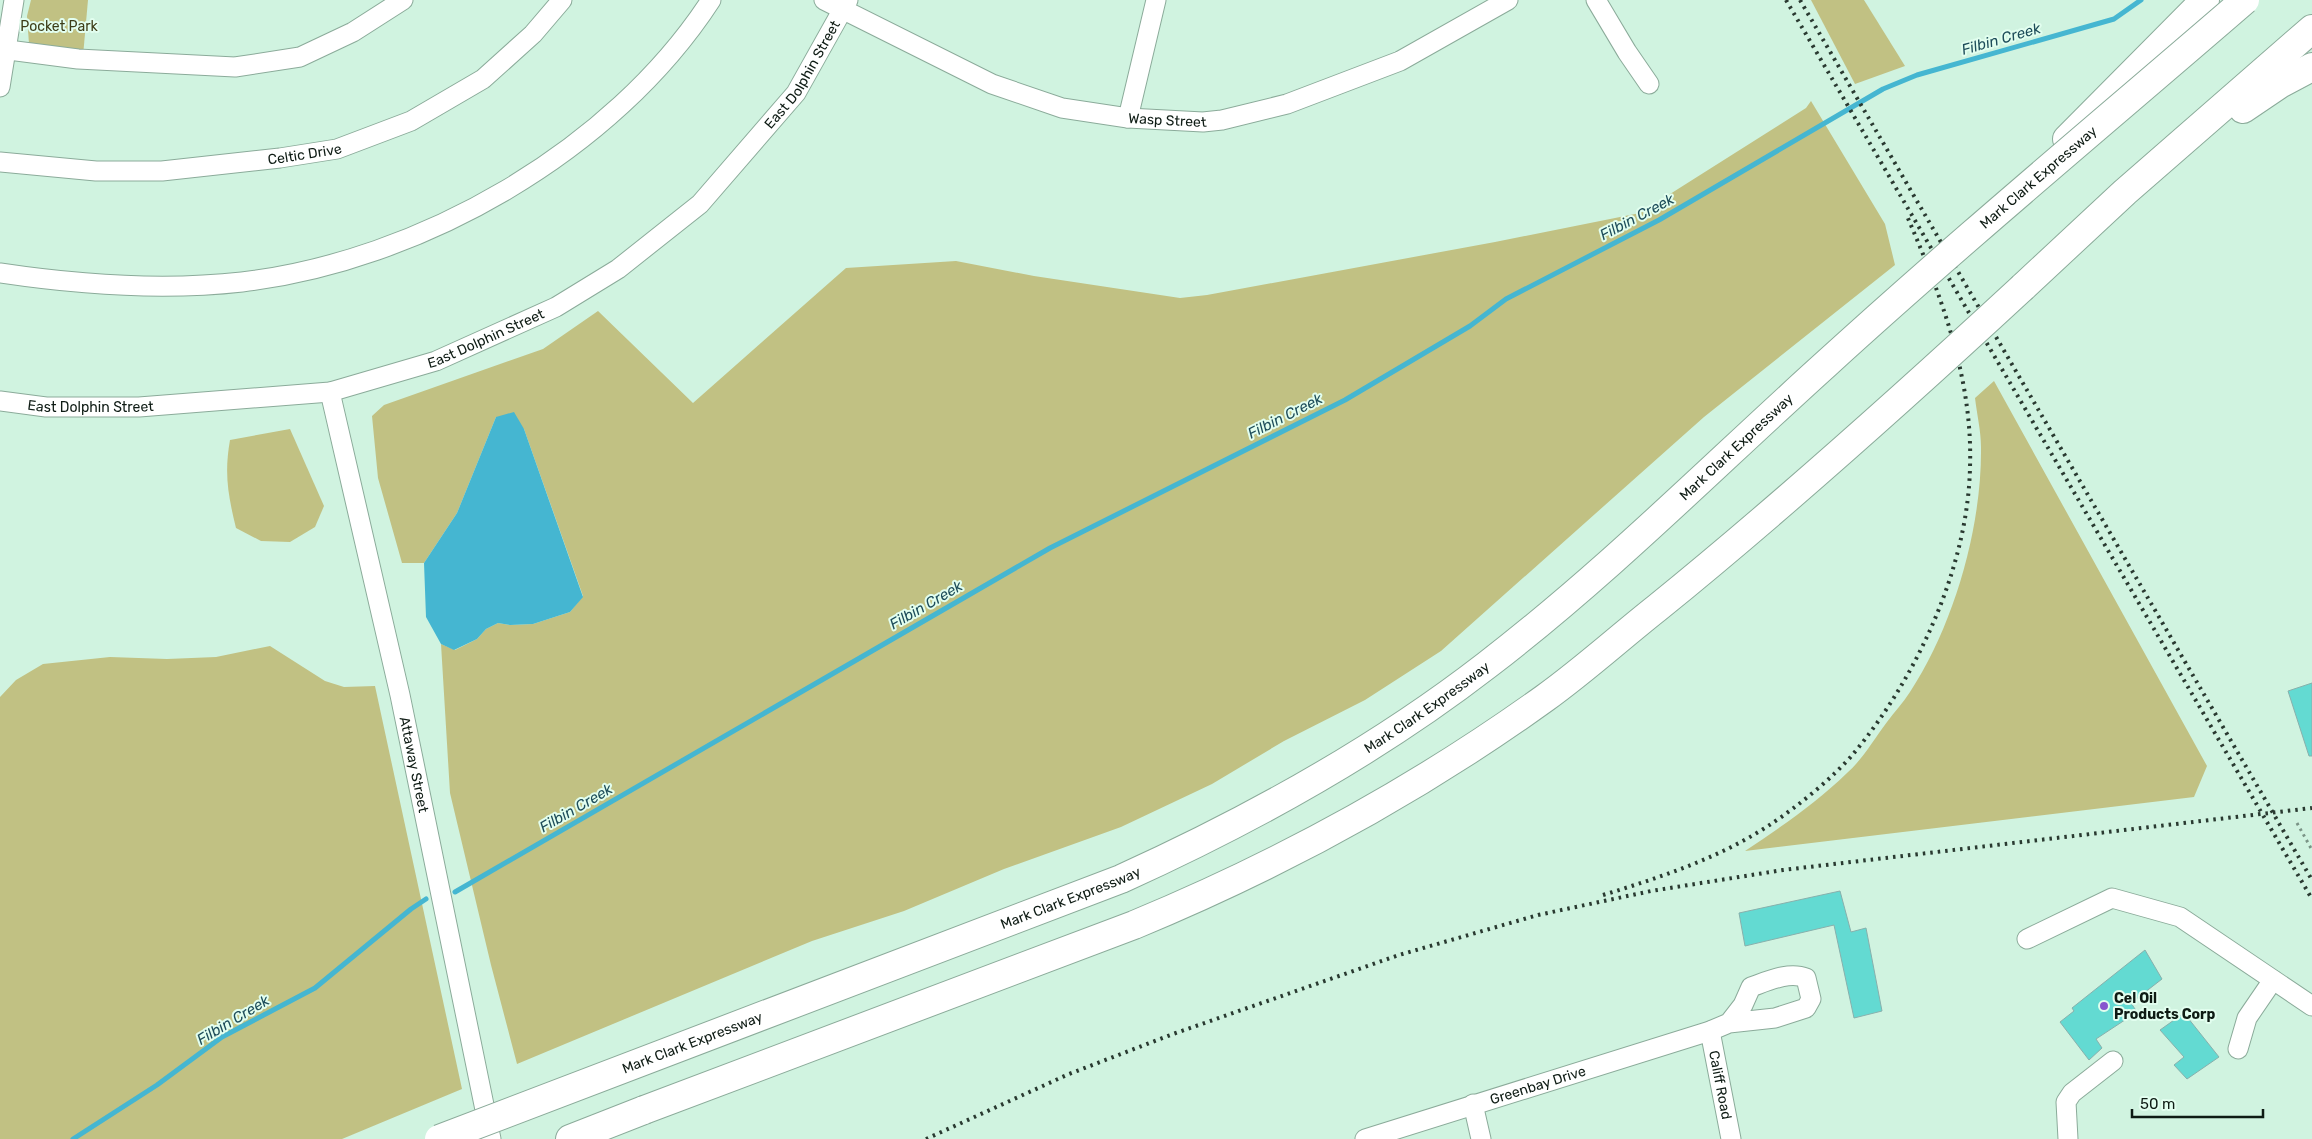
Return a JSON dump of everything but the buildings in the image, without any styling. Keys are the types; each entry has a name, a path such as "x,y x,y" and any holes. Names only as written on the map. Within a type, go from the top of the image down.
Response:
{"highway":[{"path":"1976,232 2205,0"},
{"name":"Mark Clark Expressway","path":"439,1139 1121,879 1230,828 1365,749 1484,668 1538,625 1719,464 1826,364 2245,0"},
{"path":"570,1139 1134,925 1210,893 1376,808 1486,739 1547,697 1718,559 1893,407 2126,192 2312,29"},
{"path":"2126,192 2280,84 2312,67"}],"street":[{"path":"0,87 3,49 14,0"},
{"path":"3,49 78,59 235,67 300,58 353,32 403,0"},
{"name":"Celtic Drive","path":"0,162 96,171 162,170 280,158 338,149 411,121 483,79 533,34 562,0"},
{"path":"0,273 77,283 135,286 206,285 290,275 331,265 393,245 452,220 506,190 553,160 589,133 667,58 712,0"},
{"name":"Wasp Street","path":"824,0 846,5 992,84 1062,108 1128,118 1213,121 1287,104 1400,61 1508,0"},
{"path":"1128,118 1156,0"},
{"path":"1596,0 1627,52 1649,84"},
{"name":"East Dolphin Street","path":"0,401 46,407 139,407 330,392 436,361 556,307 618,269 700,204 796,93 846,5"},
{"name":"Attaway Street","path":"330,392 400,695 491,1139"},
{"path":"2027,939 2112,898 2180,916 2312,1006"},
{"path":"2238,1049 2247,1018 2273,980"},
{"name":"Greenbay Drive","path":"1365,1139 1710,1031 1728,1023"},
{"name":"Califf Road","path":"1710,1031 1731,1139"},
{"path":"2067,1134 2066,1102 2072,1093 2113,1061"},
{"path":"1473,1104 1481,1139"}],"path":[{"path":"2297,823 2312,850"}],"green space":[{"name":"Pocket Park","path":"31,0 88,0 83,56 29,44 27,16"},
{"path":"1811,0 1864,0 1905,66 1855,84"},
{"path":"1811,101 1885,224 1895,265 1704,417 1441,651 1365,700 1284,741 1212,784 1121,827 1004,869 904,911 812,941 517,1064 450,793 441,644 455,650 477,639 486,629 498,623 510,625 533,624 570,612 583,596 524,429 496,417 457,513 424,563 402,563 378,478 372,416 384,405 543,349 598,311 693,403 846,268 956,261 1034,276 1180,298 1207,295 1495,242 1640,213 1806,108"},
{"path":"1994,381 2207,766 2194,797 1745,851 1811,805 1853,767 1907,696 1926,666 1952,606 1971,542 1977,510 1981,447 1975,398"},
{"path":"290,429 324,506 315,527 290,542 261,541 236,528 228,484 227,463 230,440"},
{"path":"270,646 325,681 344,687 375,686 462,1089 342,1139 0,1139 0,697 16,680 43,664 110,657 167,659 216,657"}],"water":[{"path":"514,412 524,429 583,597 570,612 533,624 510,625 498,623 486,629 477,639 454,650 441,644 426,617 424,563 457,513 496,417"}],"waterway":[{"name":"Filbin Creek","path":"455,892 1050,548 1345,400 1470,326 1506,299 1659,220 1883,89 1917,75 2114,19 2141,0"},
{"name":"Filbin Creek","path":"73,1139 157,1085 222,1037 315,988 411,909 426,899"}],"railway":[{"path":"1786,0 2312,899"},
{"path":"1800,0 2312,880"},
{"path":"1603,895 1668,874 1711,857 1771,824 1815,791 1846,762 1877,723 1918,655 1935,619 1960,543 1967,505 1970,434 1966,402 1952,338 1932,276 1907,216"},
{"path":"926,1139 1069,1074 1173,1034 1399,955 1538,915 1651,891 1783,870 2312,808"}],"place":[{"name":"Cel Oil Products Corp","path":"2104,1006"}]}
